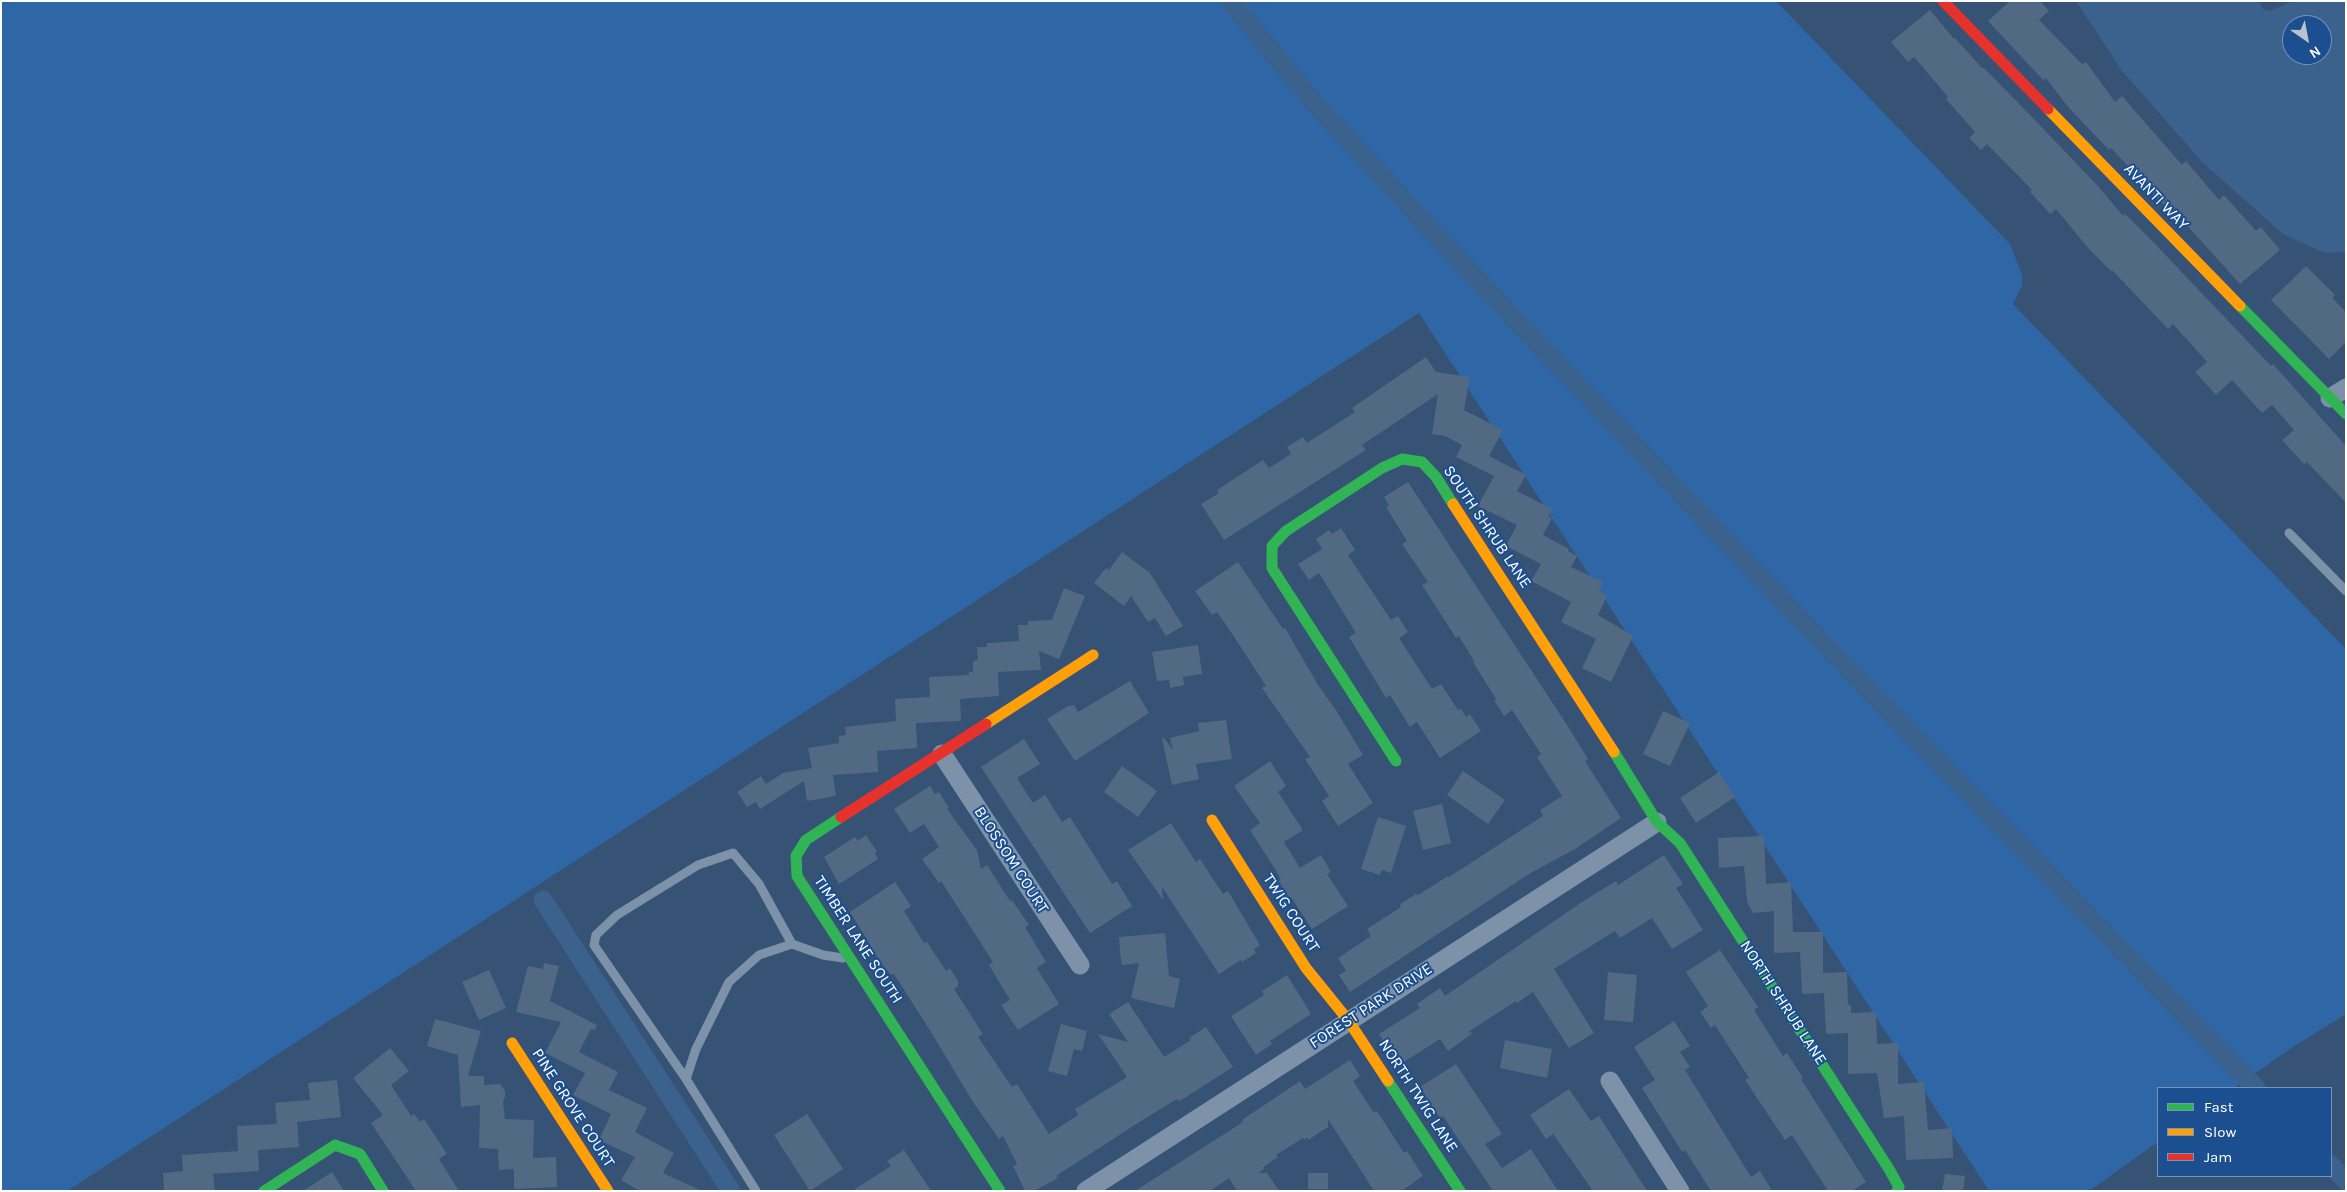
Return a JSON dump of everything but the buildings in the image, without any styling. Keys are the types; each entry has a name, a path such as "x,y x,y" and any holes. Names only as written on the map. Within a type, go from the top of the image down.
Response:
{"street":[{"name":"AVANTI WAY","path":"1943,1 2338,393 2346,414"},
{"name":"SOUTH SHRUB LANE","path":"1396,761 1272,568 1272,546 1286,531 1382,468 1402,459 1422,462 1436,477 1609,744 1657,822"},
{"name":"TIMBER LANE SOUTH","path":"1000,1191 797,876 796,856 806,840 1093,655"},
{"name":"BLOSSOM COURT","path":"942,754 1080,966"},
{"name":"TWIG COURT","path":"1212,820 1306,968 1348,1020"},
{"name":"FOREST PARK DRIVE","path":"1086,1191 1657,822"},
{"name":"NORTH SHRUB LANE","path":"1657,822 1680,843 1889,1168 1899,1187 1897,1191"},
{"name":"NORTH TWIG LANE","path":"1348,1020 1460,1191"},
{"name":"PINE GROVE COURT","path":"512,1043 608,1191"},
{"path":"1610,1082 1680,1191"},
{"path":"264,1191 335,1145 360,1154 384,1191"}],"lane":[{"path":"2289,532 2346,591"},
{"path":"756,1191 686,1079 594,945 596,935 617,915 698,865 733,853 759,884 792,944"},
{"path":"686,1079 696,1049 729,982 759,955 792,944 823,955 851,959"}],"shaded area":[{"path":"1,1 1776,1 2010,244 2022,275 2022,286 2013,304 2346,649 2346,1014 2293,1047 2235,1087 2157,1087 2157,1143 2089,1191 1989,1191 1419,313 67,1191 1,1191"},
{"path":"2076,1 2258,1 2264,10 2270,11 2293,1 2346,1 2346,252 2324,253 2283,234 2203,163 2122,71"}],"waterway":[{"path":"1230,1 1311,99 1469,271 1821,641 2255,1087"},
{"path":"543,900 731,1191"},
{"path":"2332,1166 2346,1181"}],"traffic: fast":[{"path":"2240,306 2346,414"},
{"path":"1396,761 1272,568 1272,546 1286,531 1382,468 1402,459 1422,462 1436,477 1453,504"},
{"path":"1614,752 1657,822 1680,843 1889,1169 1899,1187 1897,1191"},
{"path":"841,817 806,840 796,856 797,876 1000,1191"},
{"path":"1388,1081 1460,1191"},
{"path":"264,1191 335,1145 360,1154 383,1191"}],"traffic: slow":[{"path":"2048,109 2240,306"},
{"path":"1453,504 1614,752"},
{"path":"986,724 1093,655"},
{"path":"1212,820 1306,968 1348,1020 1388,1081"},
{"path":"512,1043 608,1191"}],"traffic: jam":[{"path":"1943,1 2048,109"},
{"path":"841,817 986,724"}]}
